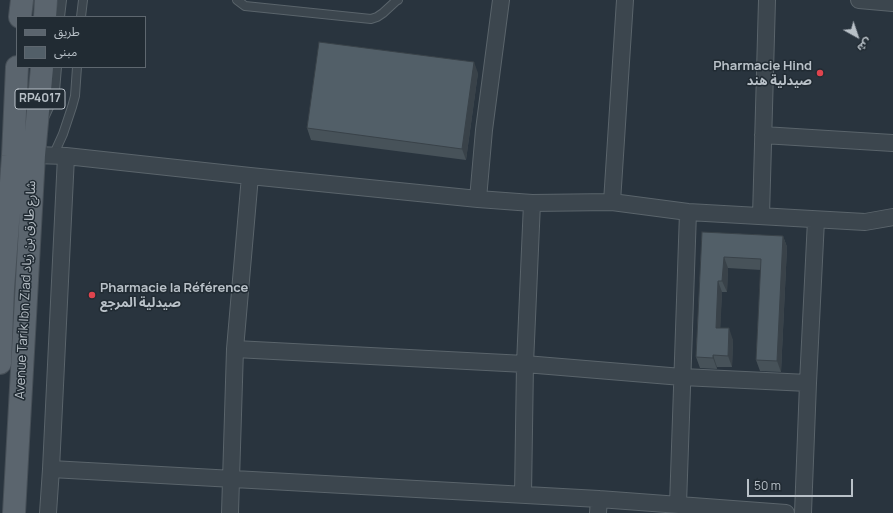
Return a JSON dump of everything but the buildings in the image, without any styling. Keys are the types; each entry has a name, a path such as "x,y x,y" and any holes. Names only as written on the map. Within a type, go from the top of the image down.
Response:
{"main road":[{"path":"20,16 22,0"},
{"path":"45,16 46,0"},
{"name":"Avenue Tarik Ibn Ziad شارع طارق بن زياد","path":"0,364 2,288 13,156 17,68"},
{"name":"Avenue Tarik Ibn Ziad شارع طارق بن زياد","path":"14,513 26,299 51,156 37,131 42,68"}],"street":[{"path":"478,199 484,130 501,0"},
{"path":"612,202 625,0"},
{"path":"761,216 767,0"},
{"path":"859,0 893,3"},
{"path":"763,135 893,143"},
{"path":"48,513 51,469 51,156 478,199 532,203 612,202 688,212 865,222 893,217"},
{"path":"230,513 235,349 250,176"},
{"path":"523,494 525,364 532,203"},
{"path":"678,505 688,212"},
{"path":"803,513 816,220"},
{"path":"2,288 26,299"},
{"path":"235,349 525,364 682,377 808,383"},
{"path":"51,469 523,494 598,506 678,505 786,513"}],"lane":[{"path":"60,16 62,0"},
{"path":"81,16 83,0"},
{"path":"237,0 245,6 371,19 377,18 383,14 398,0"},
{"path":"37,131 51,103 55,91 57,68"},
{"path":"51,156 63,134 72,107 75,96 77,68"}],"place":[{"name":"Pharmacie Hind صيدلية هند","path":"820,73"},
{"name":"Pharmacie la Référence صيدلية المرجع","path":"92,295"}]}
